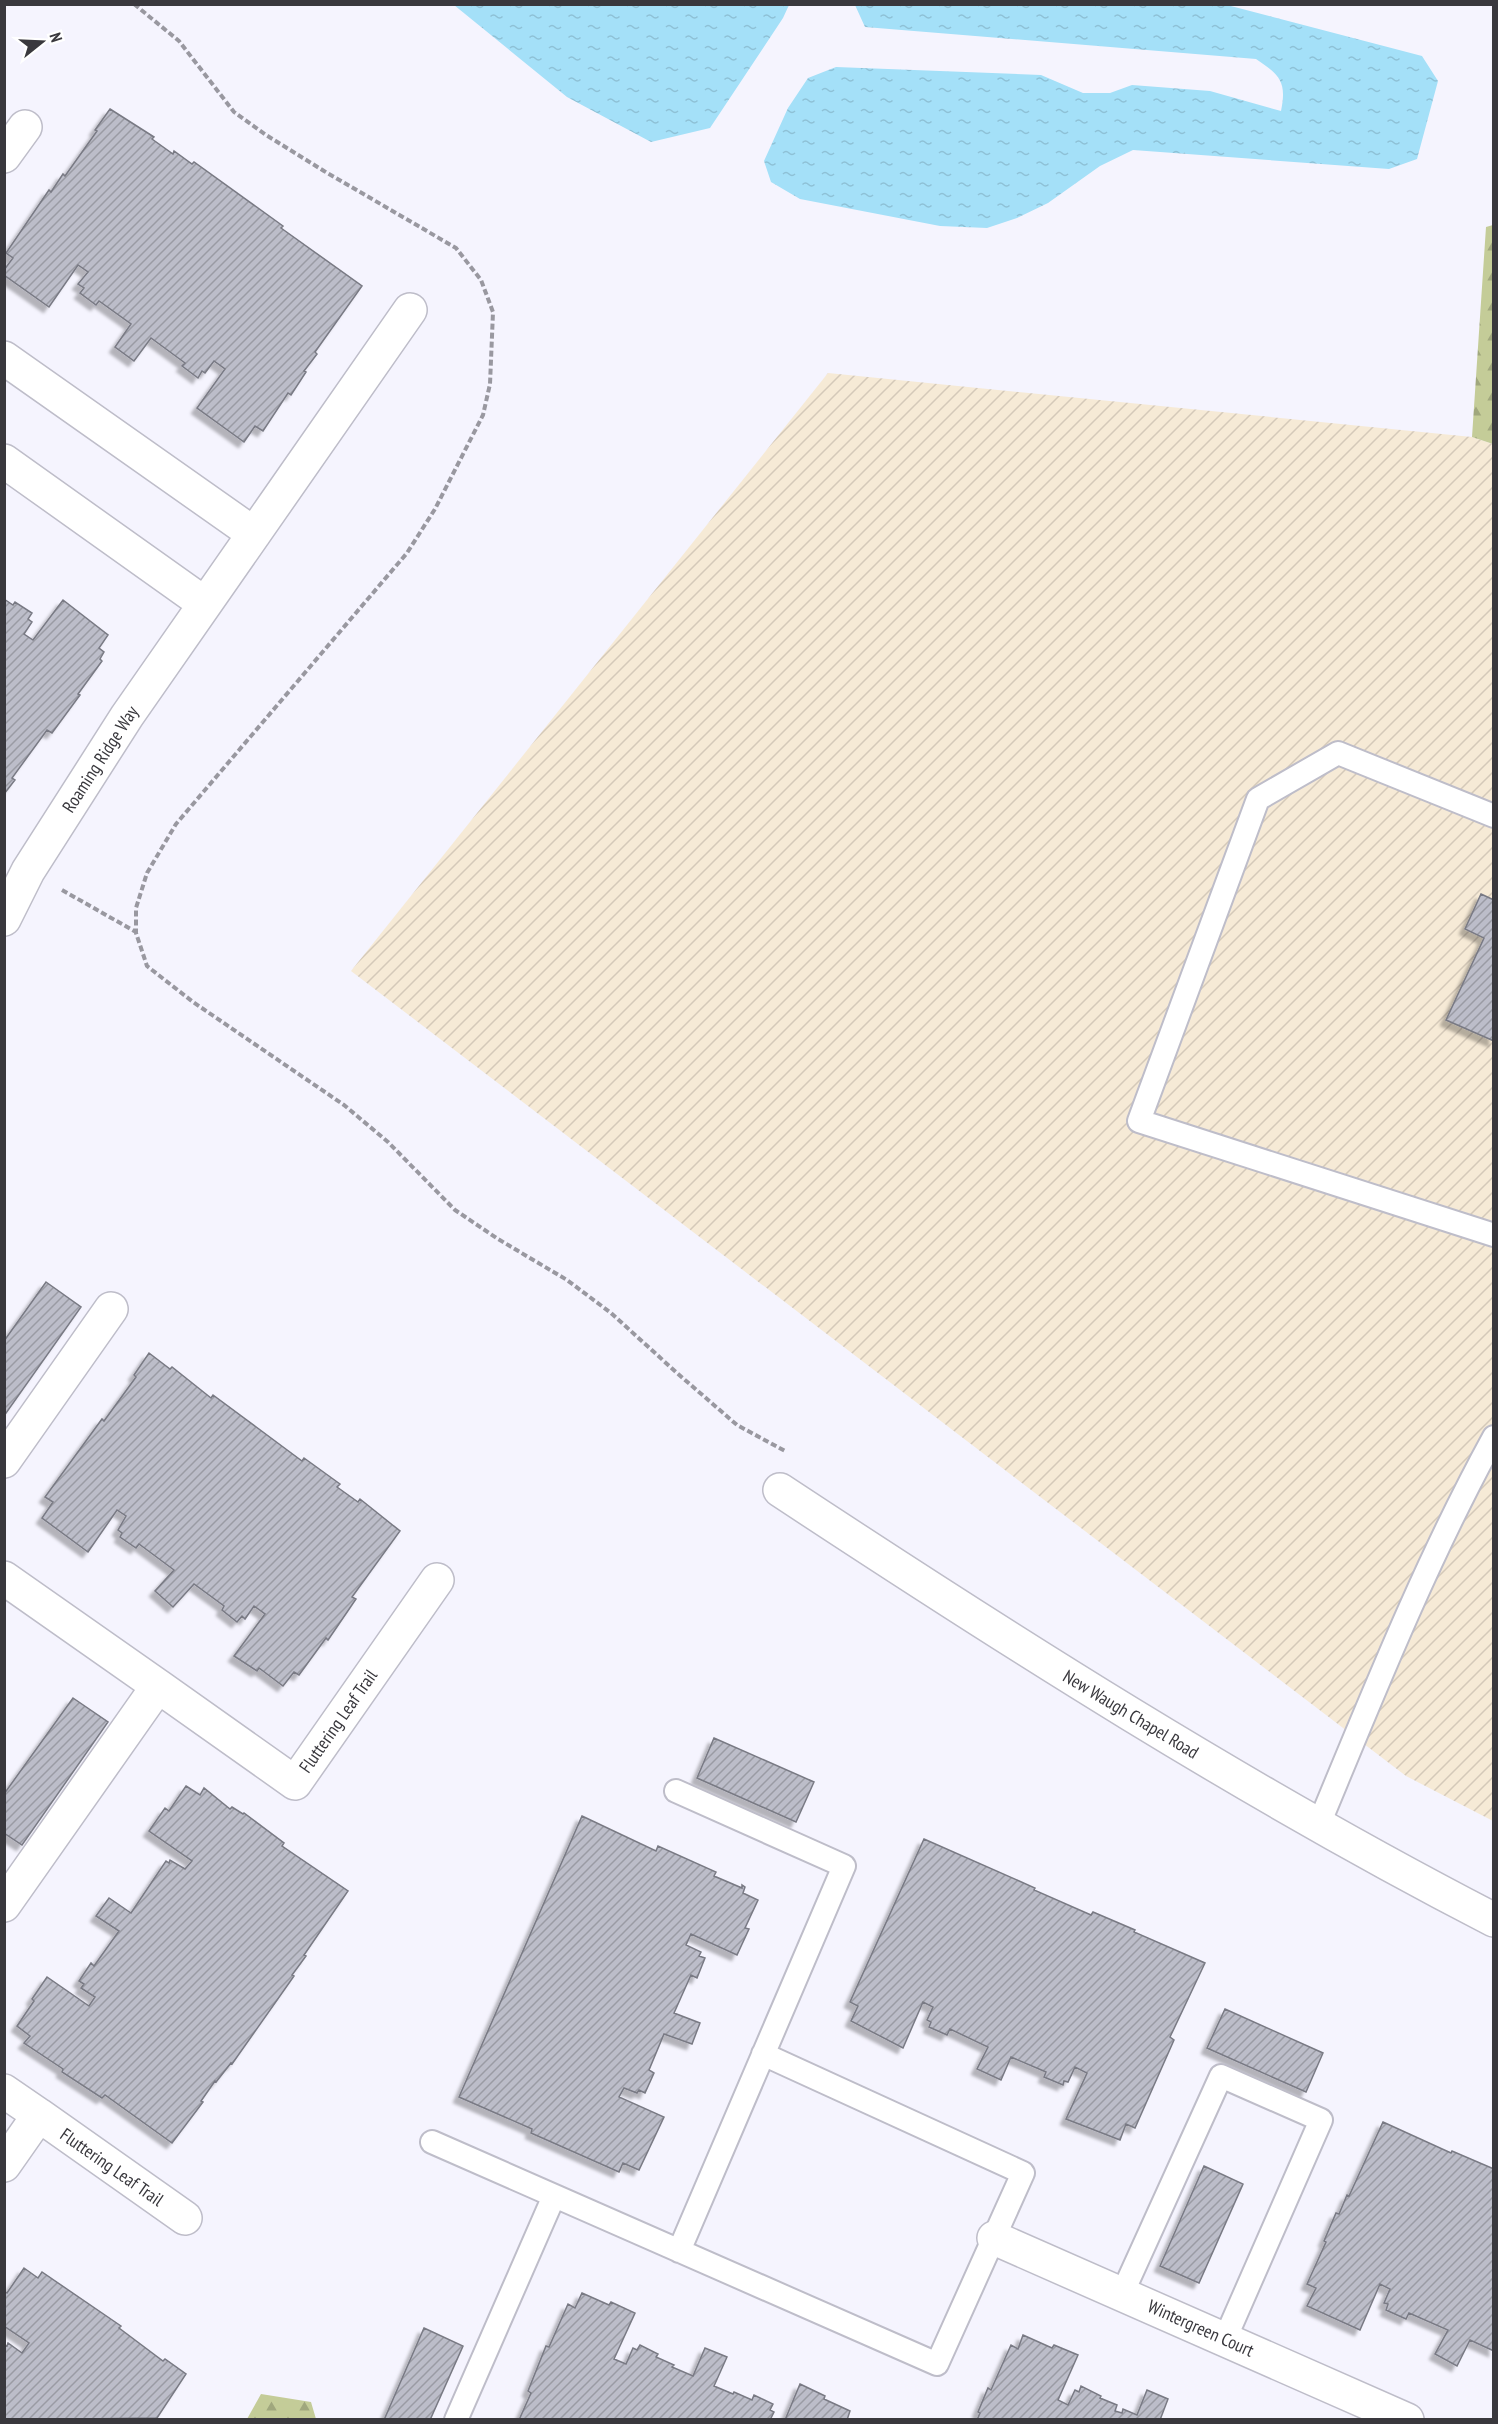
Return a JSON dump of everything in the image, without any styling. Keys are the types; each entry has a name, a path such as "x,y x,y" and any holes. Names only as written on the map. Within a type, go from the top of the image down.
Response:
{"street":[{"path":"4,156 24,127"},
{"name":"Roaming Ridge Way","path":"4,919 28,871 127,716 410,310"},
{"path":"4,358 254,534"},
{"path":"4,461 205,604"},
{"path":"4,1461 111,1309"},
{"name":"New Waugh Chapel Road","path":"780,1490 958,1608 1129,1714 1319,1824 1494,1920"},
{"name":"Fluttering Leaf Trail","path":"4,1578 295,1783 437,1580"},
{"path":"4,1905 158,1686"},
{"name":"Fluttering Leaf Trail","path":"4,2091 185,2218"},
{"path":"4,2165 39,2115"},
{"name":"Wintergreen Court","path":"994,2238 1407,2420"}],"lane":[{"path":"1494,816 1338,753 1258,799 1139,1121 1494,1234"},
{"path":"1319,1824 1382,1675 1469,1482 1494,1437"},
{"path":"676,1791 844,1866 679,2251"},
{"path":"432,2142 937,2364 1023,2173 763,2054"},
{"path":"1122,2294 1221,2076 1321,2120 1225,2339"},
{"path":"456,2420 554,2196"}],"path":[{"path":"134,4 179,41 234,112 315,165 456,248 481,280 493,312 490,384 483,414 435,509 407,553 176,824 147,873 136,908 136,933 147,966 193,1002 344,1105 388,1142 455,1210 498,1239 567,1280 611,1313 737,1425 791,1454"},
{"path":"28,871 136,933"}],"shaded area":[{"path":"828,373 1472,437 1493,444 1493,1821 1406,1776 351,971"}],"green space":[{"path":"1494,225 1493,444 1472,437 1486,227"},
{"path":"261,2394 311,2402 316,2419 247,2419"}],"water":[{"path":"454,5 789,5 783,18 710,128 651,142 567,97"},
{"path":"855,5 1227,5 1422,56 1438,81 1417,159 1389,169 1133,150 1100,166 1048,203 1017,218 987,228 940,226 800,199 771,182 764,161 788,108 808,78 836,67 1041,75 1083,93 1110,93 1132,85 1210,91 1281,111 1283,93 1280,80 1256,59 865,27"}],"building":[{"path":"110,109 154,137 152,139 173,154 174,151 192,164 194,162 362,286 315,352 317,354 304,371 306,372 291,395 288,393 263,431 255,426 244,442 197,408 225,369 214,361 205,373 202,371 198,378 182,366 185,363 151,338 134,361 115,347 131,324 99,301 96,305 80,293 84,288 78,284 88,272 78,265 49,307 4,275 4,270 13,258 6,253 49,190 51,192 63,174 65,176"},
{"path":"4,599 13,605 15,602 32,613 28,619 32,622 24,634 33,640 63,600 108,635 99,648 104,652 100,659 102,661 78,694 80,695 52,733 47,730 12,778 15,780 4,794"},
{"path":"1481,894 1494,900 1494,1041 1446,1020 1484,938 1465,929"},
{"path":"46,1282 81,1307 4,1416 4,1341"},
{"path":"149,1353 170,1369 172,1367 211,1398 213,1395 302,1461 304,1458 340,1484 337,1487 358,1502 360,1499 400,1531 352,1597 356,1599 328,1640 326,1638 299,1675 294,1672 283,1686 259,1668 257,1671 234,1656 265,1614 254,1606 245,1619 242,1616 237,1622 222,1610 224,1606 194,1584 173,1607 155,1591 174,1570 139,1544 136,1548 120,1537 122,1533 118,1530 126,1516 117,1510 88,1552 42,1518 53,1502 45,1497 136,1377 134,1375"},
{"path":"73,1698 108,1722 22,1845 4,1833 4,1794"},
{"path":"714,1738 814,1782 796,1822 697,1778"},
{"path":"186,1786 200,1795 204,1788 230,1809 232,1807 244,1813 284,1843 282,1846 348,1891 304,1955 306,1956 292,1975 294,1976 232,2064 215,2081 201,2101 203,2102 172,2143 105,2095 102,2098 62,2072 63,2069 24,2043 30,2036 17,2026 47,1977 89,2006 95,1997 81,1988 84,1984 79,1981 91,1963 94,1966 119,1931 96,1916 109,1898 131,1913 166,1861 169,1863 170,1860 185,1869 192,1861 149,1831 165,1808 169,1811"},
{"path":"582,1816 656,1851 658,1846 716,1872 714,1876 742,1888 742,1885 745,1887 743,1893 758,1900 745,1928 749,1929 737,1955 691,1934 686,1945 701,1952 699,1956 705,1958 697,1978 691,1975 674,2013 700,2023 692,2044 664,2034 649,2070 654,2073 645,2093 639,2090 637,2093 624,2088 619,2097 664,2117 639,2170 623,2163 619,2172 531,2133 532,2129 459,2097"},
{"path":"924,1839 1035,1888 1034,1890 1091,1915 1093,1912 1205,1963 1170,2037 1174,2040 1135,2128 1126,2124 1120,2140 1066,2119 1087,2073 1075,2067 1068,2082 1064,2081 1063,2085 1044,2077 1046,2072 1011,2057 1001,2080 977,2069 988,2047 950,2029 947,2035 929,2027 931,2022 927,2020 933,2007 923,2002 903,2048 851,2021 858,2006 850,2002"},
{"path":"1225,2009 1323,2053 1306,2092 1207,2048"},
{"path":"1383,2122 1451,2153 1452,2151 1494,2169 1494,2351 1470,2340 1457,2366 1435,2354 1448,2330 1409,2313 1406,2319 1386,2310 1388,2304 1384,2303 1390,2289 1380,2284 1360,2330 1307,2306 1316,2288 1307,2284 1326,2242 1324,2241 1336,2213 1339,2214 1347,2195 1349,2196"},
{"path":"1204,2166 1243,2184 1199,2283 1160,2266"},
{"path":"24,2268 38,2278 42,2272 121,2326 119,2328 163,2361 165,2359 186,2374 157,2418 4,2420 4,2345 7,2346 8,2343 22,2353 29,2343 4,2326 4,2291 7,2293"},
{"path":"582,2293 609,2305 611,2302 635,2313 614,2359 626,2364 633,2348 637,2350 640,2345 658,2354 656,2357 674,2365 672,2367 693,2376 705,2348 727,2357 714,2386 752,2400 754,2395 773,2404 770,2410 774,2412 770,2420 519,2420 531,2393 528,2391 546,2346 549,2347 568,2304 575,2308"},
{"path":"424,2328 463,2346 430,2420 384,2420"},
{"path":"1023,2335 1052,2348 1054,2345 1078,2355 1058,2400 1068,2405 1075,2390 1079,2392 1081,2386 1117,2405 1115,2411 1122,2413 1123,2409 1137,2415 1147,2390 1168,2399 1160,2420 977,2420 988,2388 991,2390 1011,2345 1018,2349"},
{"path":"800,2384 850,2411 847,2420 785,2420"}]}
